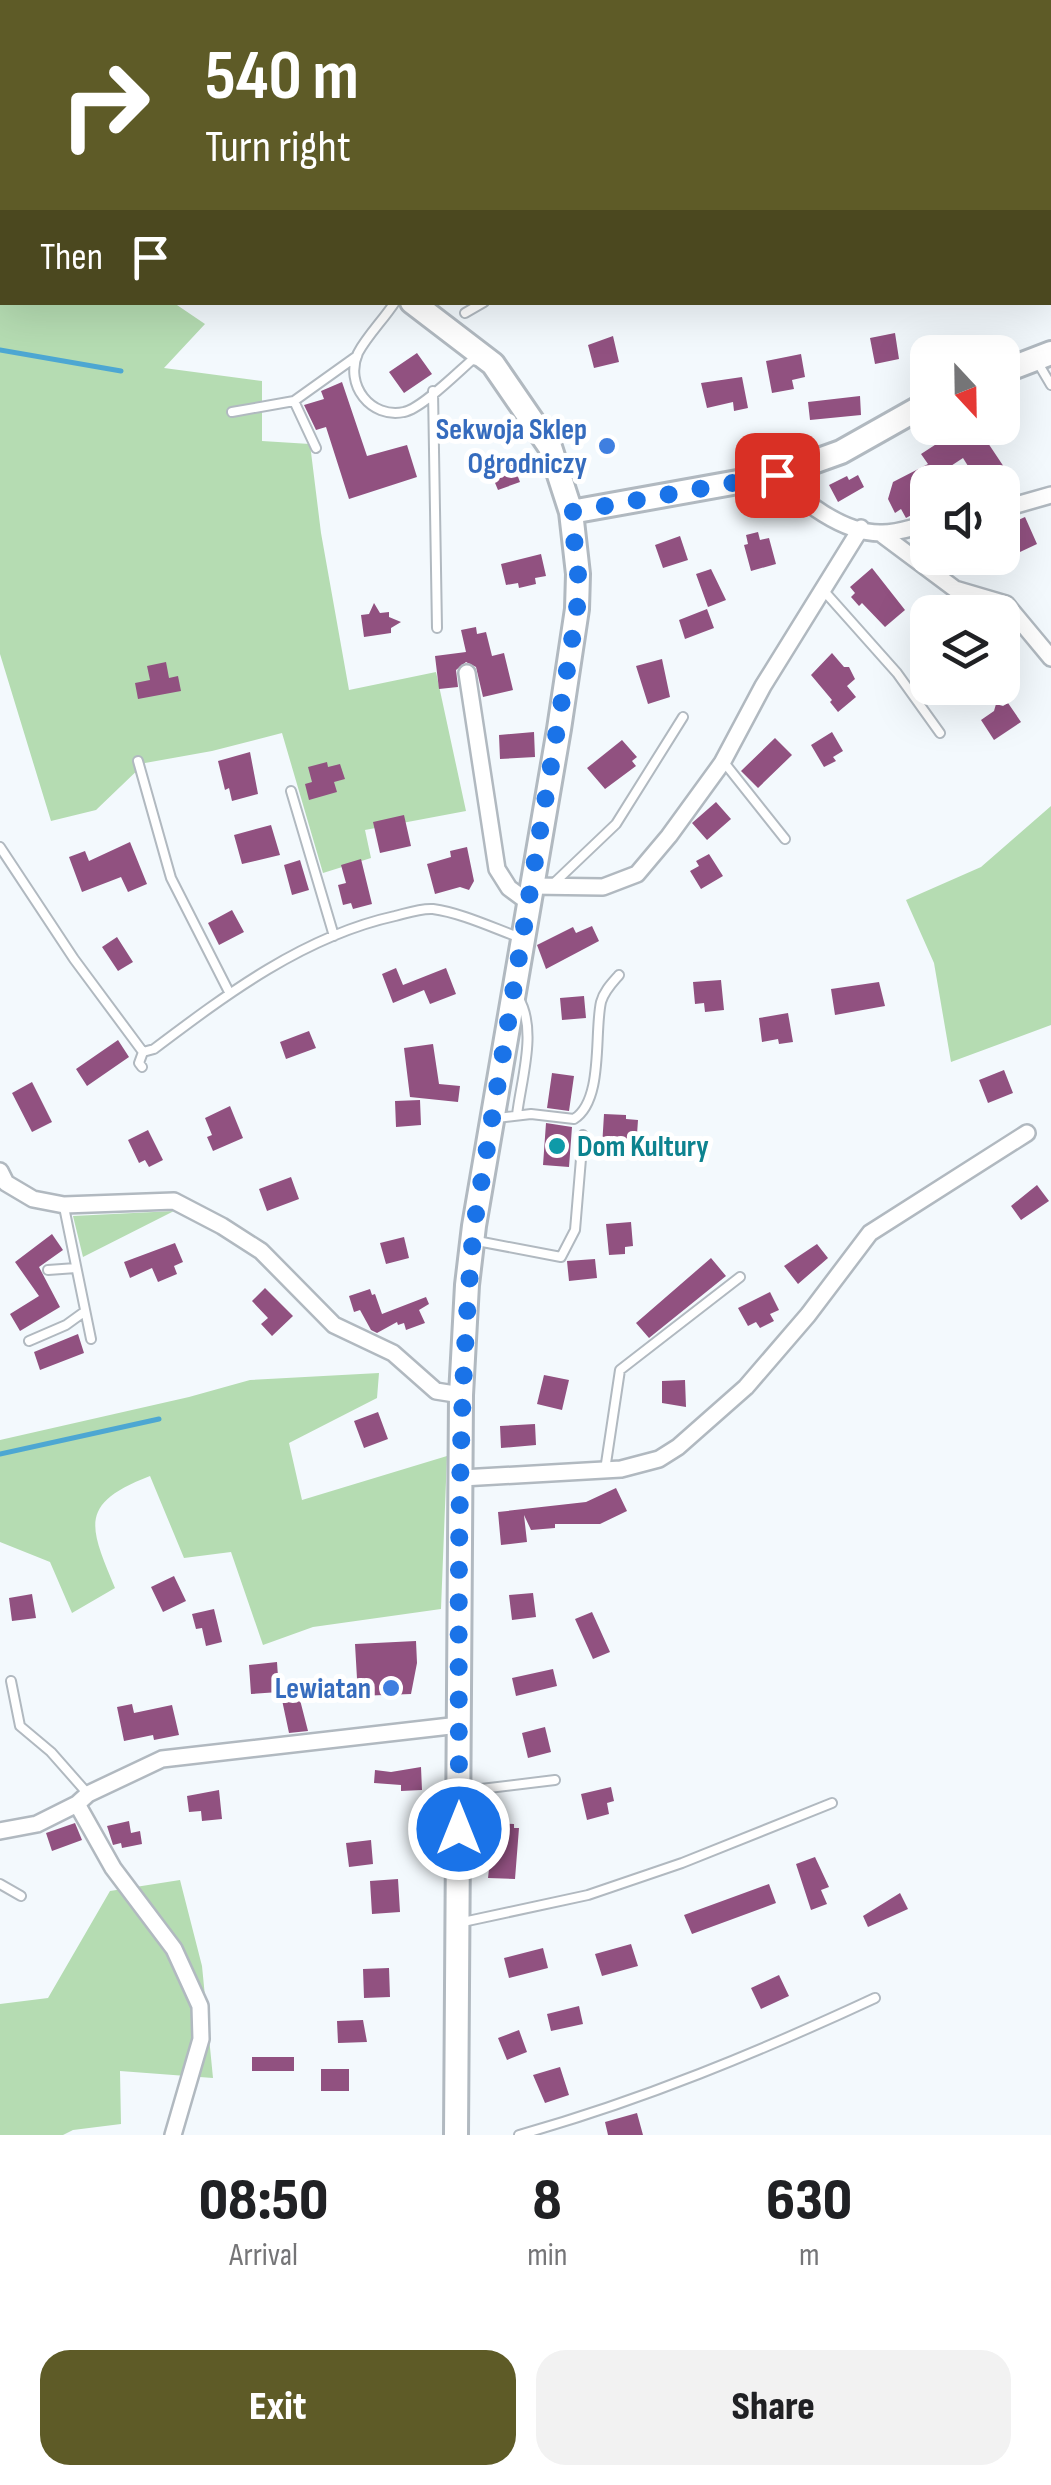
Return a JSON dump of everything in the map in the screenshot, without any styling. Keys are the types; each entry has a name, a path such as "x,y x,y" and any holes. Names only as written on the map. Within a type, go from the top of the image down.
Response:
{"main road":[{"path":"416,305 493,364 550,447 571,512 578,574 577,610 536,891 522,939 473,1240 461,1396 456,2135"},
{"path":"571,512 777,475 841,452 910,414"}],"street":[{"path":"777,475 804,502 880,534 955,589 1006,604 1051,658"},
{"path":"1020,504 1051,496"},
{"path":"468,672 498,870 509,888 536,891 603,887 637,874 670,836 723,761 762,686 861,528"},
{"path":"880,534 910,528"},
{"path":"462,1478 605,1470 659,1459 746,1387 808,1315 870,1233 1027,1134"},
{"path":"0,1172 6,1183 33,1199 64,1205 174,1201 260,1252 334,1324 393,1353 436,1390 461,1396"},
{"path":"0,1831 37,1824 162,1759 460,1725"},
{"path":"82,1799 96,1842 174,1949 200,2006 201,2038 172,2135"}],"lane":[{"path":"232,412 294,400 357,356 393,305"},
{"path":"466,313 479,305"},
{"path":"357,356 356,381 366,404 381,413 408,412 472,360 493,364"},
{"path":"1043,357 1051,385"},
{"path":"434,392 436,628"},
{"path":"294,400 316,448"},
{"path":"824,592 897,672 940,732"},
{"path":"536,891 616,824 684,716"},
{"path":"138,760 171,878 229,992"},
{"path":"723,761 785,838"},
{"path":"291,791 334,936"},
{"path":"0,847 74,959 143,1052"},
{"path":"143,1052 154,1049 229,992 287,958 384,918 428,908 522,939"},
{"path":"492,1119 516,1115 579,1117 596,1069 600,1004 619,975"},
{"path":"513,990 525,1009 527,1038 516,1115"},
{"path":"142,1067 139,1063 143,1052"},
{"path":"473,1240 561,1257 575,1230 583,1135"},
{"path":"64,1205 91,1340"},
{"path":"48,1270 76,1268"},
{"path":"605,1470 620,1370 740,1277"},
{"path":"29,1341 66,1325 84,1312"},
{"path":"11,1681 20,1726 51,1752 82,1799"},
{"path":"459,1792 555,1780"},
{"path":"458,1924 588,1895 832,1804"},
{"path":"0,1884 21,1896"},
{"path":"519,2135 658,2091 756,2054 875,1998"}],"green space":[{"path":"0,305 177,305 205,324 164,368 262,381 262,441 310,444 321,533 349,690 436,672 466,811 365,830 371,858 323,873 282,733 145,763 96,810 51,821 0,654"},
{"path":"1051,806 1051,1025 951,1062 934,963 906,900 981,867"},
{"path":"174,1211 83,1257 73,1216"},
{"path":"379,1373 377,1398 289,1443 302,1500 447,1456 441,1609 313,1627 263,1645 231,1552 184,1558 150,1476 127,1486 100,1508 96,1533 115,1588 72,1613 50,1562 0,1542 0,1440 250,1380"},
{"path":"180,1880 202,1966 213,2078 120,2071 121,2124 73,2130 63,2135 0,2135 0,2004 48,1998 110,1891"}],"building":[{"path":"895,333 899,359 875,364 870,338"},
{"path":"613,336 619,362 594,368 588,345"},
{"path":"417,353 432,374 404,393 389,372"},
{"path":"801,354 805,377 792,380 794,389 772,393 766,361"},
{"path":"742,377 748,408 734,411 733,402 707,408 701,383"},
{"path":"342,382 367,456 407,445 417,477 349,499 326,427 316,430 304,405 324,399 321,391"},
{"path":"860,396 861,415 810,420 808,402"},
{"path":"935,445 989,445 1003,465 967,465 963,458 952,465 926,465 921,454"},
{"path":"511,458 520,482 498,490 493,478 484,482 480,470"},
{"path":"910,473 910,516 906,518 901,509 895,513 888,499 893,482"},
{"path":"858,475 864,487 838,502 829,485"},
{"path":"1025,517 1037,544 1020,552 1020,519"},
{"path":"758,532 760,540 769,538 776,564 751,571 744,545 748,544 746,535"},
{"path":"680,536 688,560 663,568 655,545"},
{"path":"541,554 546,576 535,578 536,584 519,588 518,583 506,585 501,564"},
{"path":"872,568 905,610 885,627 851,597 855,593 850,587"},
{"path":"711,569 726,600 708,607 696,574"},
{"path":"374,603 380,613 389,612 389,617 401,622 391,628 391,633 364,637 361,615 369,614"},
{"path":"707,609 714,628 685,639 679,620"},
{"path":"476,627 477,634 486,632 492,656 504,653 513,690 483,697 476,667 466,662 456,670 458,687 439,689 435,656 466,652 461,630"},
{"path":"832,653 844,667 849,667 855,679 847,686 856,697 838,712 811,675"},
{"path":"662,659 670,697 648,704 636,666"},
{"path":"166,662 169,678 178,676 181,691 138,699 135,683 150,680 147,666"},
{"path":"996,705 1009,705 1021,722 994,740 981,720"},
{"path":"534,732 535,757 500,759 499,735"},
{"path":"832,732 843,751 833,757 836,761 824,767 811,745"},
{"path":"775,738 792,755 758,788 741,771"},
{"path":"622,740 637,757 632,761 636,766 605,789 587,768"},
{"path":"250,752 258,794 232,801 218,761"},
{"path":"327,762 328,767 340,764 345,779 334,782 337,792 309,800 305,784 312,782 308,767"},
{"path":"716,802 731,819 707,840 692,823"},
{"path":"404,815 411,846 380,853 373,822"},
{"path":"271,825 280,855 242,864 234,835"},
{"path":"130,842 147,884 128,892 121,877 82,892 69,857 85,851 89,861"},
{"path":"467,847 474,881 469,890 460,887 435,894 427,864"},
{"path":"709,854 723,876 701,889 690,871 699,866 696,861"},
{"path":"361,859 372,904 353,909 351,903 343,905 338,885 346,883 341,865"},
{"path":"300,860 309,890 292,895 284,865"},
{"path":"232,910 244,932 219,945 208,923"},
{"path":"592,926 599,941 546,969 537,945 573,927 576,933"},
{"path":"117,937 133,962 118,971 102,947"},
{"path":"396,968 403,985 446,968 456,994 430,1004 424,990 393,1003 382,974"},
{"path":"721,980 724,1010 705,1012 704,1003 695,1004 693,982"},
{"path":"879,982 885,1006 835,1015 831,989"},
{"path":"584,996 586,1018 562,1020 560,998"},
{"path":"788,1013 793,1042 762,1042 759,1018"},
{"path":"309,1031 316,1048 286,1059 280,1042"},
{"path":"118,1040 129,1057 87,1086 76,1069"},
{"path":"433,1044 439,1084 460,1086 458,1102 410,1097 404,1048"},
{"path":"1004,1070 1013,1093 988,1103 979,1080"},
{"path":"552,1073 574,1076 569,1111 547,1108"},
{"path":"32,1082 52,1122 32,1132 12,1093"},
{"path":"420,1100 421,1125 396,1127 395,1101"},
{"path":"230,1106 243,1138 213,1151 205,1118"},
{"path":"604,1114 638,1120 636,1149 602,1147"},
{"name":"Dom Kultury","path":"546,1123 572,1127 569,1167 543,1165"},
{"path":"148,1130 163,1160 149,1167 145,1160 139,1163 128,1140"},
{"path":"291,1177 299,1199 267,1211 259,1189"},
{"path":"1037,1185 1049,1201 1021,1220 1011,1206"},
{"path":"631,1222 633,1246 625,1247 625,1254 609,1255 606,1224"},
{"path":"52,1234 63,1250 39,1267 60,1307 20,1331 10,1314 39,1296 15,1262"},
{"path":"404,1237 409,1258 386,1264 380,1243"},
{"path":"175,1243 183,1262 174,1266 177,1274 158,1282 152,1268 130,1278 124,1262"},
{"path":"817,1244 828,1258 798,1284 784,1266"},
{"path":"711,1258 726,1276 649,1338 636,1323"},
{"path":"595,1259 597,1278 569,1281 567,1261"},
{"path":"265,1288 293,1316 272,1336 261,1324 268,1318 252,1301"},
{"path":"370,1289 382,1314 426,1297 429,1304 419,1310 425,1323 406,1330 404,1323 397,1322 377,1333 371,1330 360,1310 354,1312 349,1296"},
{"path":"770,1292 779,1310 770,1314 774,1321 760,1328 756,1322 748,1326 738,1308"},
{"path":"78,1334 84,1353 40,1370 34,1352"},
{"path":"544,1375 569,1380 562,1410 537,1404"},
{"path":"685,1380 686,1407 662,1403 662,1381"},
{"path":"378,1412 388,1439 364,1448 354,1421"},
{"path":"535,1424 536,1445 501,1448 500,1426"},
{"path":"616,1488 627,1511 600,1524 555,1524 555,1528 531,1530 524,1515 527,1542 501,1545 498,1512 586,1502"},
{"path":"174,1576 186,1601 163,1612 151,1587"},
{"path":"533,1593 536,1617 512,1620 509,1595"},
{"path":"32,1594 36,1618 12,1621 9,1598"},
{"path":"214,1609 222,1642 206,1646 202,1628 196,1629 192,1614"},
{"path":"592,1612 610,1652 593,1659 575,1619"},
{"path":"416,1641 417,1663 411,1694 358,1696 355,1644"},
{"path":"277,1662 279,1692 251,1694 249,1665"},
{"path":"553,1669 557,1686 516,1696 512,1678"},
{"path":"299,1696 308,1731 289,1733 282,1700"},
{"path":"132,1704 134,1713 172,1705 179,1735 124,1741 117,1707"},
{"path":"545,1727 551,1752 528,1758 522,1733"},
{"path":"421,1767 422,1790 401,1791 401,1785 374,1783 375,1770 391,1772"},
{"path":"611,1787 614,1801 607,1803 609,1814 587,1820 581,1794"},
{"path":"219,1790 222,1819 202,1821 201,1811 189,1812 187,1796"},
{"path":"129,1821 131,1833 140,1831 142,1844 122,1848 121,1843 113,1845 107,1826"},
{"path":"75,1823 82,1840 52,1851 46,1833"},
{"path":"492,1823 514,1824 514,1828 519,1828 515,1879 488,1878 489,1869 484,1868"},
{"path":"371,1840 373,1864 349,1867 346,1843"},
{"path":"815,1857 829,1887 821,1890 827,1904 811,1910 796,1864"},
{"path":"398,1879 400,1912 372,1914 370,1881"},
{"path":"769,1884 776,1903 692,1934 684,1915"},
{"path":"900,1893 908,1909 868,1927 863,1916"},
{"path":"631,1944 638,1966 602,1976 595,1954"},
{"path":"543,1948 548,1968 509,1978 504,1958"},
{"path":"389,1968 390,1997 364,1998 363,1969"},
{"path":"779,1975 789,1996 761,2009 751,1988"},
{"path":"579,2006 583,2024 551,2031 547,2014"},
{"path":"363,2020 367,2042 338,2043 337,2021"},
{"path":"519,2030 527,2052 507,2060 498,2038"},
{"path":"252,2057 294,2057 294,2071 252,2071"},
{"path":"560,2067 569,2095 545,2103 533,2075"},
{"path":"321,2069 349,2069 349,2091 321,2091"},
{"path":"637,2113 643,2135 608,2135 605,2122"}],"waterway":[{"path":"0,350 121,371"},
{"path":"0,1454 159,1419"}],"place":[{"name":"Sekwoja Sklep Ogrodniczy","path":"607,446"},
{"name":"Dom Kultury","path":"557,1146"},
{"name":"Lewiatan","path":"391,1688"}],"route":[{"path":"459,1829 461,1396 467,1285 577,610 577,550 571,512 777,475"}]}
